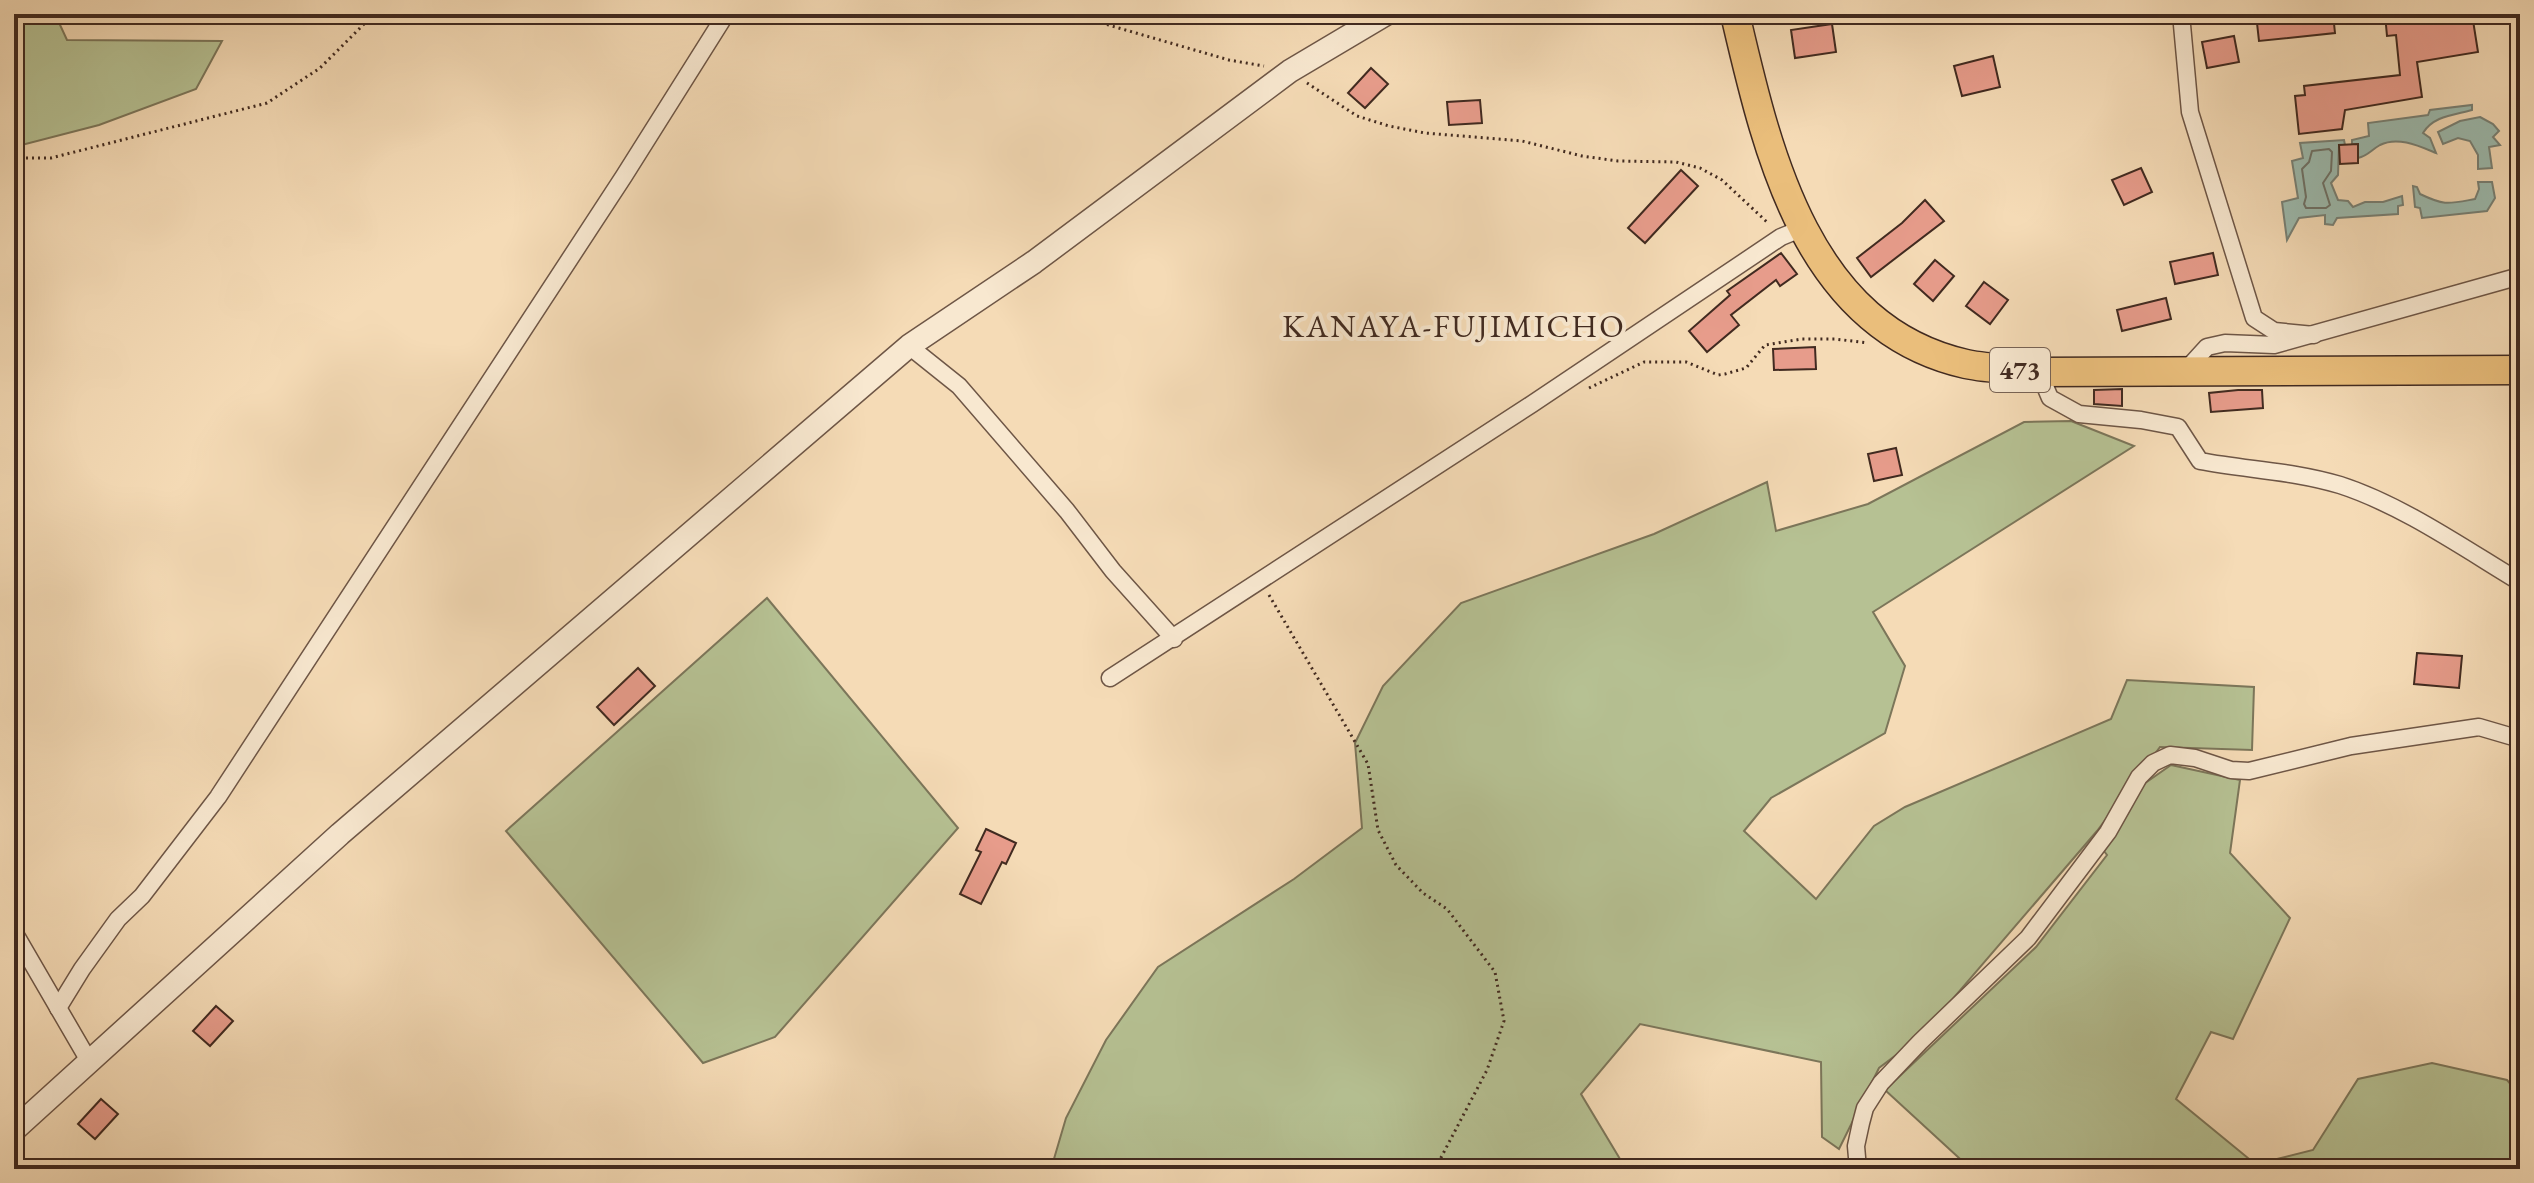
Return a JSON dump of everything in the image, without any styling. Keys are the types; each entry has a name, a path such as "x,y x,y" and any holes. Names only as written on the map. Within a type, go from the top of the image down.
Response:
{"highway":[{"name":"473","path":"1735,14 1792,232 1825,266 1849,298 1886,330 1924,349 1966,364 2039,372 2520,370"}],"street":[{"path":"58,1008 118,919 142,896 218,797 624,176 726,14"},
{"path":"14,1130 340,834 909,346 1034,262 1290,71 1386,14"},
{"path":"2181,14 2190,112 2254,318 2274,331 2314,335"},
{"path":"1110,678 1792,232"},
{"path":"2186,370 2207,347 2225,343 2274,345 2520,276"},
{"path":"909,346 959,386 1067,511 1113,571 1174,639"},
{"path":"2039,372 2050,398 2079,414 2178,427 2200,461 2242,469 2292,472 2343,486 2410,516 2520,582"},
{"path":"1858,1169 1856,1146 1865,1108 1881,1083 2028,938 2108,832 2139,777 2153,763 2170,755 2195,758 2231,770 2249,771 2351,746 2479,727 2520,739"},
{"path":"14,932 89,1061"}],"path":[{"path":"14,158 51,158 267,103 320,68 374,14"},
{"path":"1079,14 1229,60 1290,71 1357,116 1389,126 1425,133 1522,141 1582,156 1618,161 1676,162 1700,168 1722,180 1754,209 1792,232"},
{"path":"1587,389 1644,362 1686,362 1718,375 1746,368 1765,345 1802,339 1877,344"},
{"path":"1261,582 1368,764 1378,830 1396,865 1423,893 1447,909 1495,972 1504,1021 1487,1070 1435,1169"}],"green space":[{"path":"14,14 55,14 67,40 222,41 196,89 99,125 14,147"},
{"path":"2071,421 2134,446 1873,612 1905,666 1885,733 1771,798 1744,831 1816,899 1874,826 1905,807 2111,719 2127,680 2254,687 2252,750 2160,747 2097,831 1920,1037 1879,1068 1839,1149 1822,1137 1821,1062 1640,1024 1581,1094 1626,1169 1051,1169 1066,1118 1106,1040 1158,967 1294,879 1362,828 1355,743 1383,686 1461,603 1654,534 1767,482 1776,531 1868,504 2024,422"},
{"path":"767,598 958,828 775,1037 703,1063 506,831"},
{"path":"2171,765 2240,780 2230,853 2290,918 2233,1039 2211,1032 2176,1099 2254,1163 2313,1150 2358,1079 2432,1063 2507,1080 2520,1095 2520,1169 1971,1169 1885,1090 2036,947 2107,855 2104,851 2141,786"}],"water":[{"path":"2472,105 2472,110 2444,117 2427,127 2423,133 2430,138 2436,153 2394,141 2358,158 2358,144 2352,144 2352,140 2369,136 2368,123"},
{"path":"2480,117 2499,131 2493,137 2500,145 2489,147 2492,168 2478,169 2478,155 2470,141 2458,138 2443,144 2438,132 2460,121"},
{"path":"2344,140 2345,145 2339,145 2338,175 2331,183 2338,200 2348,201 2353,207 2402,196 2403,205 2398,206 2398,214 2337,218 2333,225 2325,224 2325,215 2299,218 2287,240 2282,202 2298,198 2292,161 2303,158 2300,143"},
{"path":"2478,182 2492,182 2495,198 2487,211 2422,218 2420,208 2415,207 2413,186 2428,198 2452,203 2475,199"}],"building":[{"path":"2256,14 2333,14 2335,33 2259,41"},
{"path":"2385,14 2472,14 2478,52 2417,62 2422,97 2345,110 2342,129 2299,134 2295,96 2305,95 2304,86 2400,75 2396,35 2387,36"},
{"path":"1832,24 1836,52 1795,58 1791,30"},
{"path":"2234,36 2239,62 2207,68 2202,42"},
{"path":"1993,56 2000,87 1962,96 1954,66"},
{"path":"1371,68 1388,84 1365,108 1348,93"},
{"path":"1480,100 1482,123 1449,125 1447,102"},
{"path":"2358,144 2358,163 2340,164 2339,145"},
{"path":"2141,168 2152,192 2124,205 2112,180"},
{"path":"1681,170 1698,186 1645,243 1628,228"},
{"path":"1925,200 1944,221 1871,277 1857,258 1902,223"},
{"path":"1781,253 1797,274 1780,286 1776,280 1731,315 1739,325 1707,352 1689,331 1730,295 1727,291"},
{"path":"2213,253 2218,275 2175,284 2170,262"},
{"path":"1935,260 1954,276 1933,301 1914,284"},
{"path":"1984,282 2008,300 1990,324 1966,306"},
{"path":"2166,298 2171,319 2122,331 2117,310"},
{"path":"1815,347 1816,369 1774,370 1773,349"},
{"path":"2122,389 2122,406 2094,404 2094,390"},
{"path":"2262,390 2263,408 2211,412 2209,393"},
{"path":"1896,448 1902,475 1874,481 1868,454"},
{"path":"2417,653 2462,656 2459,688 2414,684"},
{"path":"638,668 655,686 614,725 597,707"},
{"path":"986,829 1016,843 1006,864 1002,862 981,904 960,894 981,852 976,850"},
{"path":"216,1006 233,1021 210,1046 193,1031"},
{"path":"101,1099 118,1114 95,1139 78,1124"}],"district":[{"name":"KANAYA-FUJIMICHO","path":"1454,326"}]}
